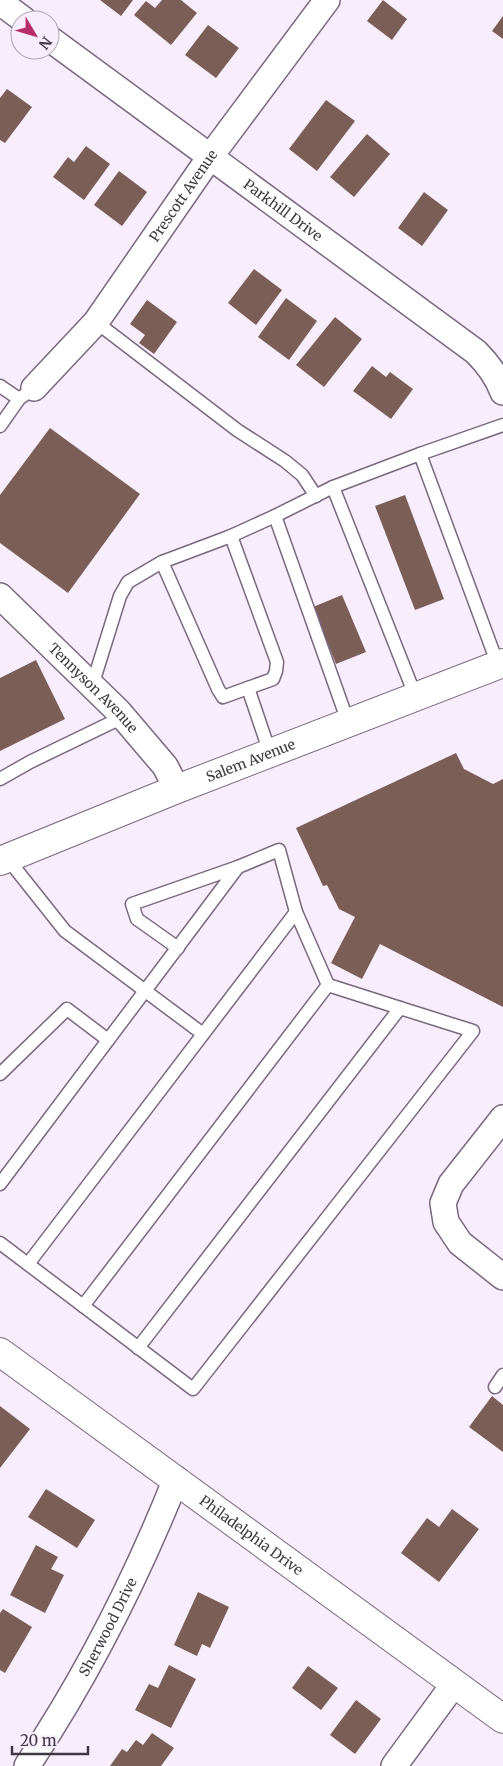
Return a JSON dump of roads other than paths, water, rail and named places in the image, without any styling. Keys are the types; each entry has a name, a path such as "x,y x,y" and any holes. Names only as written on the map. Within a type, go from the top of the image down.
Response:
{"main road":[{"name":"Salem Avenue","path":"2,856 415,695 500,664"},
{"name":"Philadelphia Drive","path":"0,1352 503,1719"}],"street":[{"name":"Prescott Avenue","path":"26,394 96,322 210,157 327,0"},
{"path":"0,2 11,10"},
{"name":"Parkhill Drive","path":"60,46 476,352 489,364 503,392"},
{"name":"Tennyson Avenue","path":"0,596 123,717 165,766 177,788"},
{"path":"501,1271 460,1243 446,1222 443,1203 451,1184 503,1118"},
{"name":"Sherwood Drive","path":"27,1766 42,1744 102,1640 131,1585 176,1479"},
{"path":"394,1766 454,1684"}],"lane":[{"path":"96,322 237,430 291,465 302,475 316,496"},
{"path":"0,386 26,394 0,426"},
{"path":"92,686 120,596 128,582 162,562 231,536 333,487 503,425"},
{"path":"420,454 500,664"},
{"path":"333,487 415,695"},
{"path":"275,516 348,722"},
{"path":"162,562 223,697 273,680 277,662 231,536"},
{"path":"248,688 270,753"},
{"path":"0,779 30,762 123,717"},
{"path":"0,1243 193,1389 473,1031 328,985 296,912 279,850 238,867 132,904 137,919 178,948"},
{"path":"2,856 66,931 204,1034"},
{"path":"0,1184 238,867"},
{"path":"28,1264 296,912"},
{"path":"83,1306 328,985"},
{"path":"138,1348 400,1008"},
{"path":"0,1074 67,1009 108,1040"},
{"path":"495,1387 503,1375"}]}
